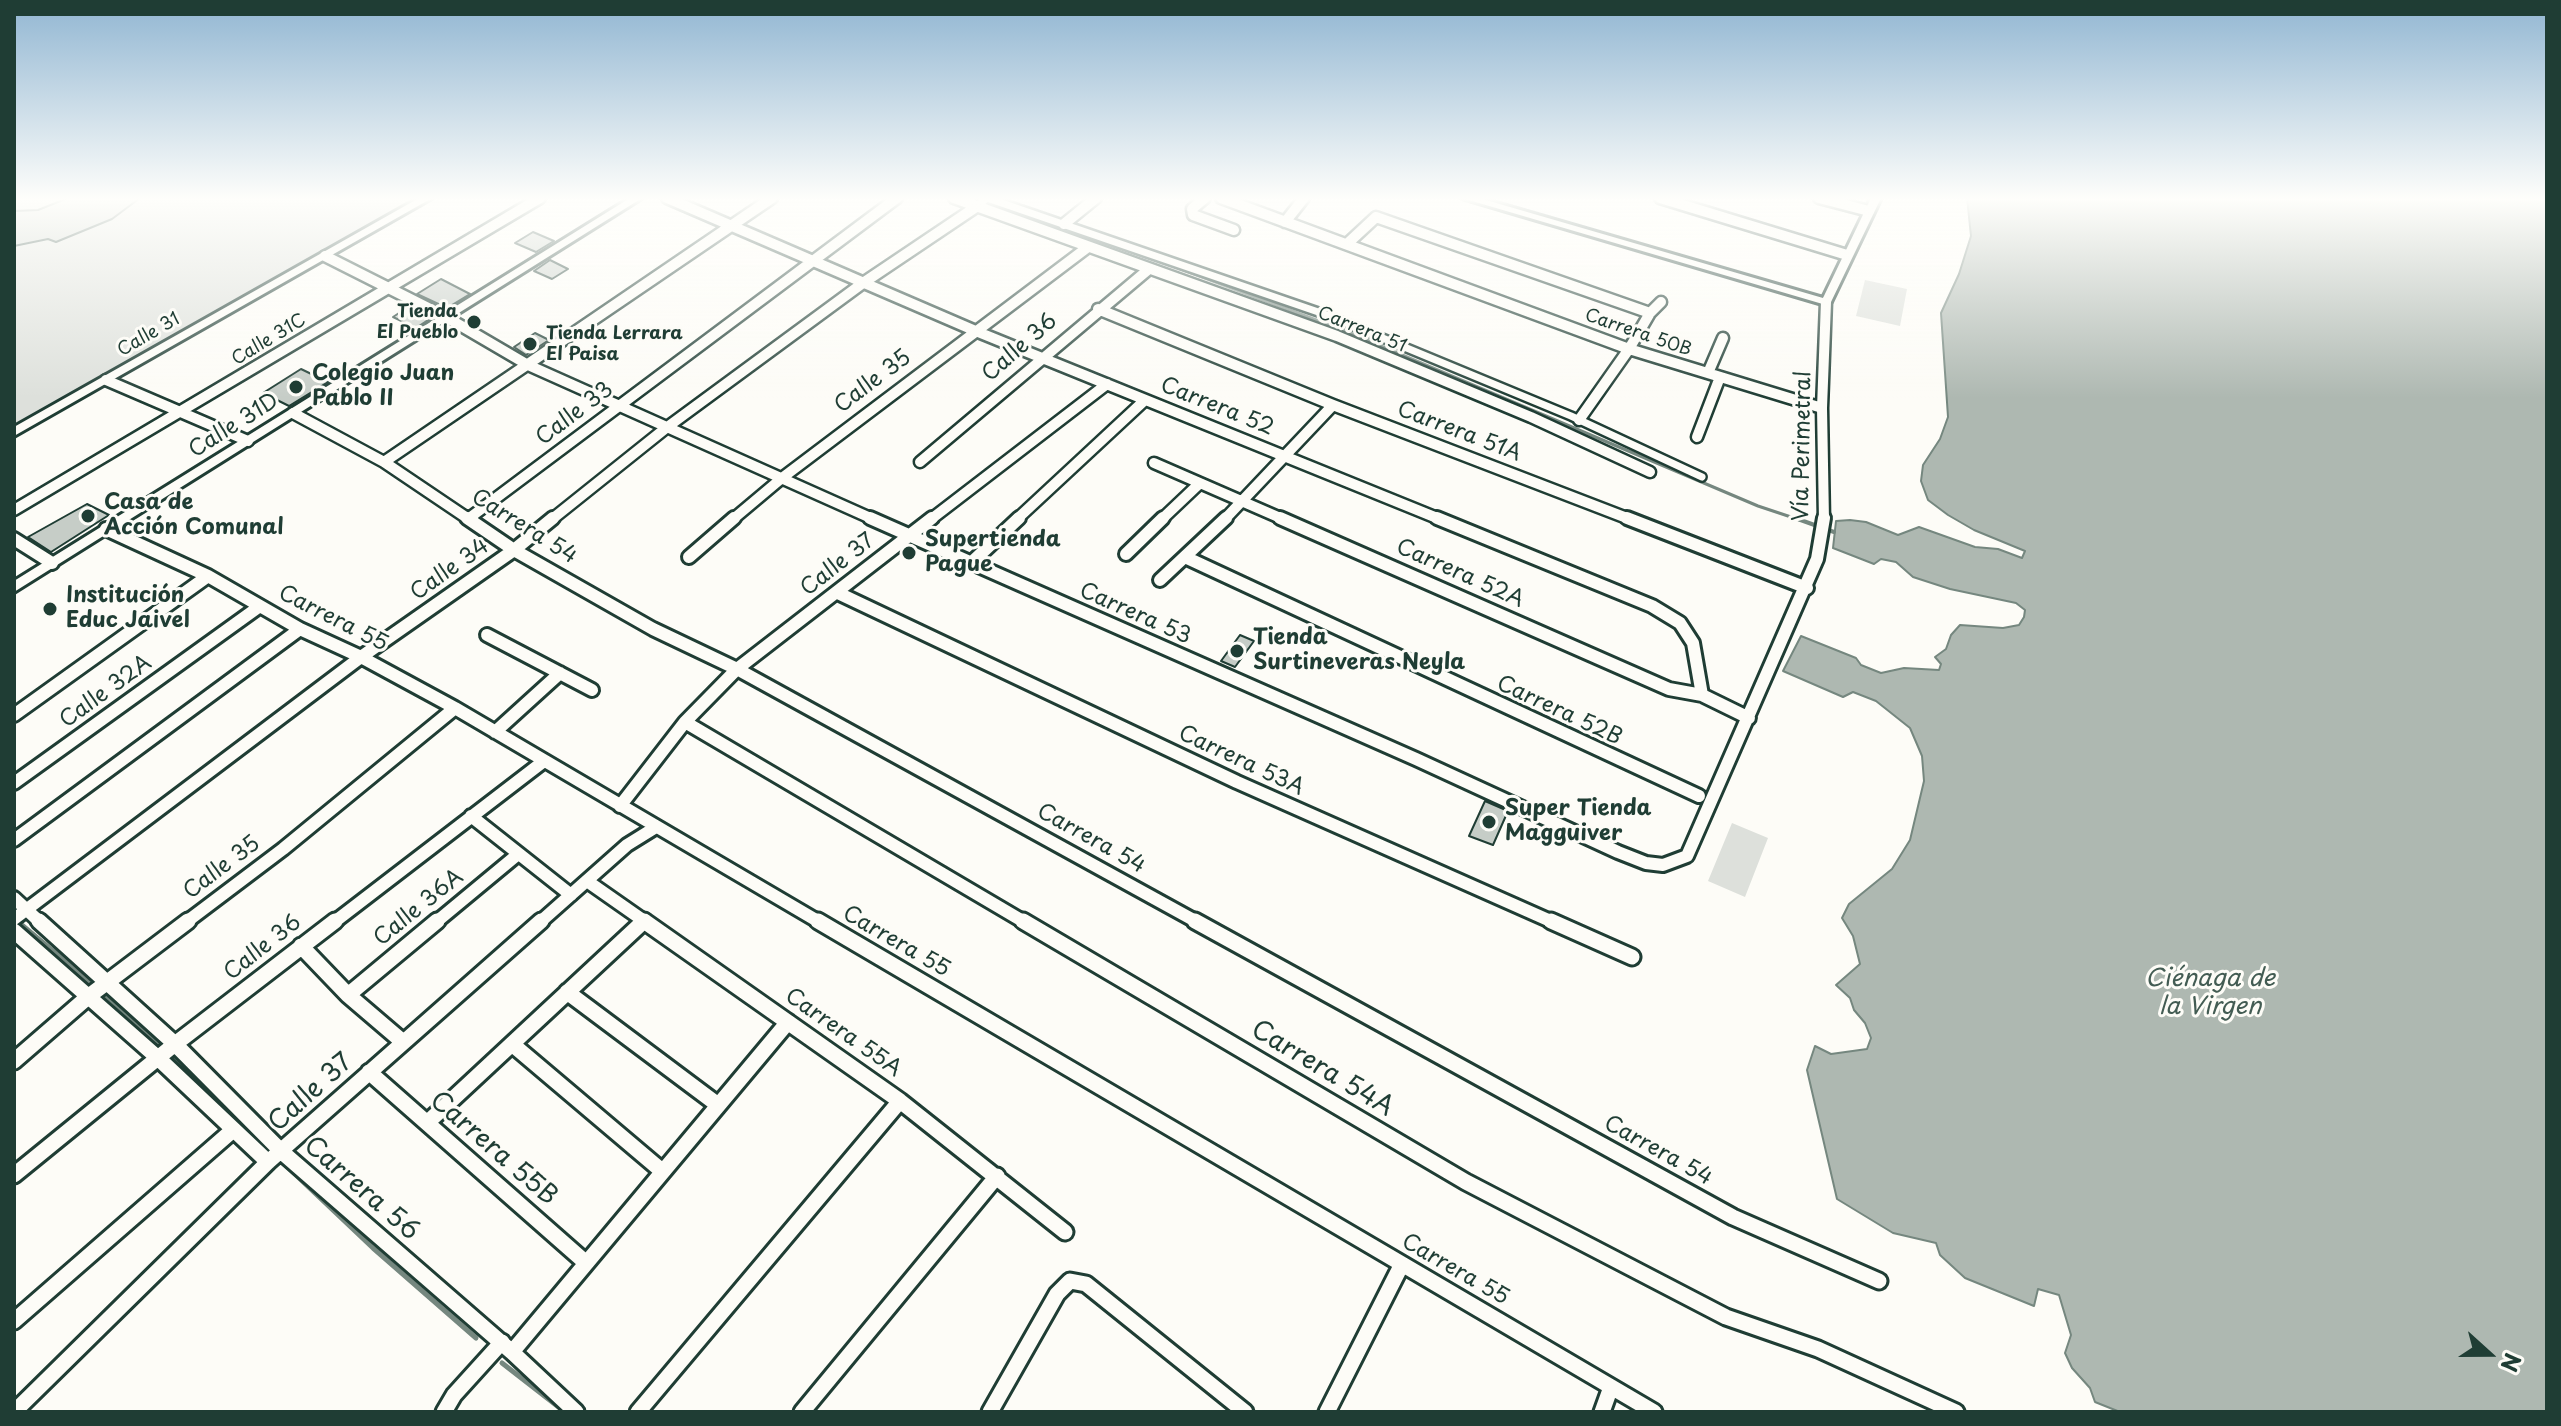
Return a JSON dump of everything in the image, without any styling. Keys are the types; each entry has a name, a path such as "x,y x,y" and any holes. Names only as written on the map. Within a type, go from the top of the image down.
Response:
{"street":[{"name":"Calle 31","path":"14,432 310,265"},
{"name":"Carrera 53","path":"342,265 446,317 528,365 617,407 1416,759 1618,852 1646,863 1675,863"},
{"name":"Calle 31C","path":"14,510 428,265"},
{"name":"Calle 31D","path":"14,587 530,265"},
{"path":"384,462 676,265"},
{"name":"Calle 33","path":"468,519 813,265"},
{"name":"Carrera 52","path":"822,265 978,332 1669,615 1680,623 1693,643 1702,695"},
{"name":"Calle 34","path":"21,914 361,657 514,550 666,428 890,265"},
{"name":"Calle 35","path":"689,557 782,478 978,332 1062,265"},
{"name":"Carrera 51","path":"1137,265 1337,336 1531,417 1650,472"},
{"path":"1178,265 1327,315 1579,420 1702,477"},
{"name":"Carrera 50B","path":"1405,265 1629,349 1822,408"},
{"path":"1516,265 1650,313"},
{"path":"1697,265 1826,302"},
{"name":"Vía Perimetral","path":"1675,863 1687,856 1706,799 1749,718 1817,559 1826,509 1822,408 1826,302 1843,265"},
{"name":"Calle 36","path":"920,462 1149,269"},
{"path":"1579,420 1629,349 1650,313 1661,302"},
{"name":"Carrera 51A","path":"1098,309 1333,405 1807,588"},
{"path":"1708,373 1723,338"},
{"path":"1697,437 1720,377"},
{"path":"106,380 248,441"},
{"name":"Calle 37","path":"620,806 685,722 737,669 1107,384"},
{"path":"971,563 1145,400"},
{"path":"1160,580 1245,501 1333,405"},
{"name":"Carrera 54","path":"293,413 384,462 514,550 653,629 737,669 1733,1217 1879,1281"},
{"name":"Carrera 52A","path":"1154,463 1669,689 1702,695 1749,718"},
{"path":"1126,554 1200,483"},
{"name":"Carrera 55","path":"106,529 208,576 300,629 361,657 455,708 1654,1412"},
{"path":"14,539 52,563"},
{"name":"Carrera 52B","path":"1185,557 1622,763 1706,799"},
{"path":"14,715 208,576"},
{"name":"Carrera 53A","path":"838,593 1237,782 1632,957"},
{"name":"Calle 32A","path":"14,783 260,606"},
{"path":"14,840 300,629"},
{"path":"487,635 592,690"},
{"path":"495,732 560,673"},
{"name":"Calle 35","path":"14,1061 97,990 283,849 455,708"},
{"name":"Carrera 54A","path":"685,722 1466,1182 1726,1317 1818,1349 1956,1412"},
{"name":"Calle 36","path":"14,1175 174,1045 544,761"},
{"path":"471,816 571,895"},
{"name":"Calle 37","path":"14,1412 275,1157 627,845 656,827"},
{"name":"Calle 36A","path":"348,995 517,855"},
{"name":"Carrera 55A","path":"587,881 900,1101 1065,1232"},
{"name":"Carrera 56","path":"14,898 21,914 233,1130 275,1157 507,1347 576,1412"},
{"path":"428,1122 645,920"},
{"name":"Carrera 56","path":"14,931 174,1045 275,1157"},
{"path":"301,946 348,995 403,1042"},
{"path":"567,992 718,1105"},
{"path":"444,1412 454,1395 507,1347 585,1262 788,1022"},
{"path":"512,1044 662,1171"},
{"name":"Carrera 55B","path":"369,1072 585,1262"},
{"path":"638,1412 900,1101"},
{"path":"14,1321 233,1130"},
{"path":"802,1412 997,1176"},
{"path":"1327,1412 1402,1264"},
{"path":"990,1412 1064,1284 1070,1281 1086,1284 1245,1412"},
{"path":"1602,1412 1611,1387"}],"shaded area":[{"path":"14,265 301,265 14,425"},
{"path":"1865,280 1907,289 1900,326 1856,316"},
{"path":"1732,823 1768,838 1745,897 1708,881"}],"water":[{"name":"Ciénaga de la Virgen","path":"1962,265 2547,265 2547,1412 2120,1412 2095,1402 2090,1388 2072,1368 2065,1353 2071,1335 2059,1295 2038,1289 2034,1306 1965,1278 1940,1255 1936,1243 1893,1233 1837,1199 1807,1070 1815,1046 1831,1054 1867,1049 1871,1038 1865,1023 1854,1010 1850,998 1836,985 1860,964 1853,936 1842,918 1849,904 1892,869 1910,840 1924,781 1922,756 1910,728 1876,701 1853,692 1843,697 1783,671 1801,636 1856,658 1861,665 1881,673 1904,668 1939,670 1941,664 1935,657 1946,649 1951,635 1960,625 2003,628 2019,625 2024,617 2025,610 2016,603 1950,589 1913,577 1896,562 1881,559 1874,564 1833,548 1836,521 1850,520 1866,522 1898,535 1919,527 1975,547 1998,549 2022,558 2025,551 1974,530 1928,500 1921,481 1923,465 1940,439 1948,417 1941,313"}],"building":[{"path":"543,265 559,265 568,269 552,279 534,271"},
{"path":"441,279 470,294 447,308 417,294"},
{"path":"408,307 431,318 416,328 393,317"},
{"name":"Tienda Lerrara El Paisa","path":"535,333 549,340 526,355 514,347"},
{"name":"Colegio Juan Pablo II","path":"301,369 328,382 289,406 263,393"},
{"path":"87,504 109,515 51,552 28,537"},
{"name":"Tienda Surtineveras Neyla","path":"1240,635 1254,641 1235,667 1221,661"},
{"name":"Super Tienda Magguiver","path":"1485,801 1508,811 1493,845 1469,836"}],"waterway":[{"path":"1169,265 1348,332 1758,506 1800,520"},
{"path":"1795,518 1834,532"},
{"path":"16,920 20,923"},
{"path":"17,921 95,986"},
{"path":"102,992 164,1047"},
{"path":"170,1053 233,1113"},
{"path":"279,1159 373,1248 476,1338"},
{"path":"502,1363 565,1412"}],"place":[{"name":"Tienda El Pueblo","path":"474,322"},
{"name":"Tienda Lerrara El Paisa","path":"530,344"},
{"name":"Colegio Juan Pablo II","path":"296,387"},
{"name":"Casa de Acción Comunal","path":"88,516"},
{"name":"Supertienda Pague","path":"909,553"},
{"name":"Institución Educ Jaivel","path":"50,609"},
{"name":"Tienda Surtineveras Neyla","path":"1237,651"},
{"name":"Super Tienda Magguiver","path":"1489,822"}]}
